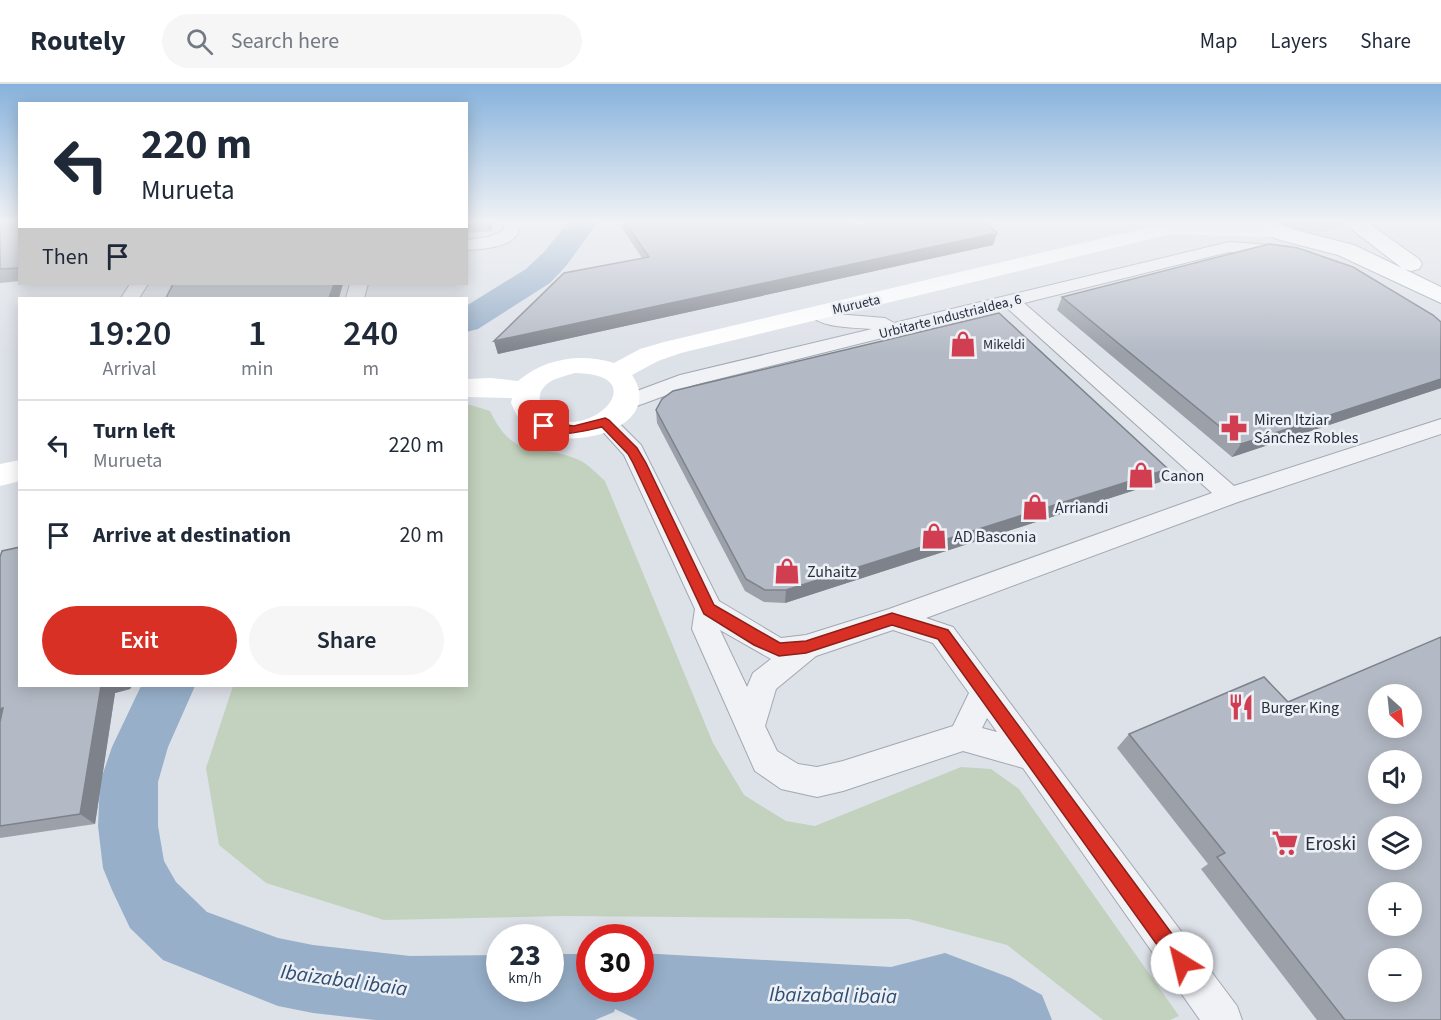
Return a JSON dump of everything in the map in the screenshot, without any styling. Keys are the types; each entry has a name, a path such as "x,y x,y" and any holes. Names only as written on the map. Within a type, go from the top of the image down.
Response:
{"street":[{"name":"Murueta","path":"615,373 649,355 673,347 1015,266"},
{"name":"Urbitarte Industrialdea, 6","path":"626,403 687,380 1156,266"},
{"path":"1378,266 1441,296"},
{"path":"1417,266 1441,283"},
{"path":"1010,301 1230,496"},
{"path":"818,313 832,319 899,328"},
{"path":"589,365 615,373 624,381 628,392 626,403 618,414 605,422 574,430 544,426 526,411 524,401 526,391 533,382 558,368 589,365"},
{"path":"468,388 491,387 526,391"},
{"path":"605,422 633,451 709,609 779,650 806,647 892,619 1230,496 1441,426"},
{"path":"0,475 18,470"},
{"path":"709,609 706,629 766,760 792,778 817,782 843,776 963,737 1004,719"},
{"path":"892,619 943,635 1223,1020"},
{"path":"750,726 763,682 806,647"},
{"path":"963,737 985,691"},
{"path":"963,737 1031,756"}],"green space":[{"path":"468,404 490,411 508,438 518,444 579,460 605,481 713,743 744,795 786,821 815,826 961,767 991,769 1019,789 1179,1016 1170,1020 1103,1020 1007,945 909,919 562,916 384,920 266,883 219,845 206,768 233,687 468,687"}],"building":[{"path":"0,266 18,266 18,268 0,269"},
{"path":"603,266 845,266 494,341 564,273"},
{"path":"1184,266 1349,266 1441,322 1441,379 1241,444 1062,297"},
{"path":"172,285 334,285 329,297 166,297"},
{"path":"999,313 1168,469 786,590 765,590 746,579 656,410 662,399 673,391"},
{"path":"18,547 18,687 101,687 80,814 0,826 0,722 3,708 0,709 0,557 2,551"},
{"name":"Eroski","path":"1441,637 1441,1020 1345,1020 1217,857 1225,853 1129,734 1264,677 1288,702"}],"waterway":[{"name":"Ibaizabal ibaia","path":"468,321 538,276 548,266"},
{"name":"Ibaizabal ibaia","path":"168,687 140,747 129,782 128,826 134,868 153,905 186,937 278,972 313,979 410,990 486,989"},
{"name":"Ibaizabal ibaia","path":"654,988 891,1001 945,987 987,1002 1017,1020"},
{"name":"Ibaizabal ibaia","path":"564,988 576,988"}],"place":[{"name":"Mikeldi","path":"963,344"},
{"name":"Miren Itziar Sánchez Robles","path":"1234,428"},
{"name":"Canon","path":"1141,475"},
{"name":"Arriandi","path":"1035,507"},
{"name":"AD Basconia","path":"934,536"},
{"name":"Zuhaitz","path":"787,571"},
{"name":"Burger King","path":"1241,707"},
{"name":"Eroski","path":"1285,843"}],"route":[{"path":"544,426 558,430 574,430 590,428 605,422 633,451 709,609 759,640 779,650 806,647 892,619 943,635 1182,963"}]}
